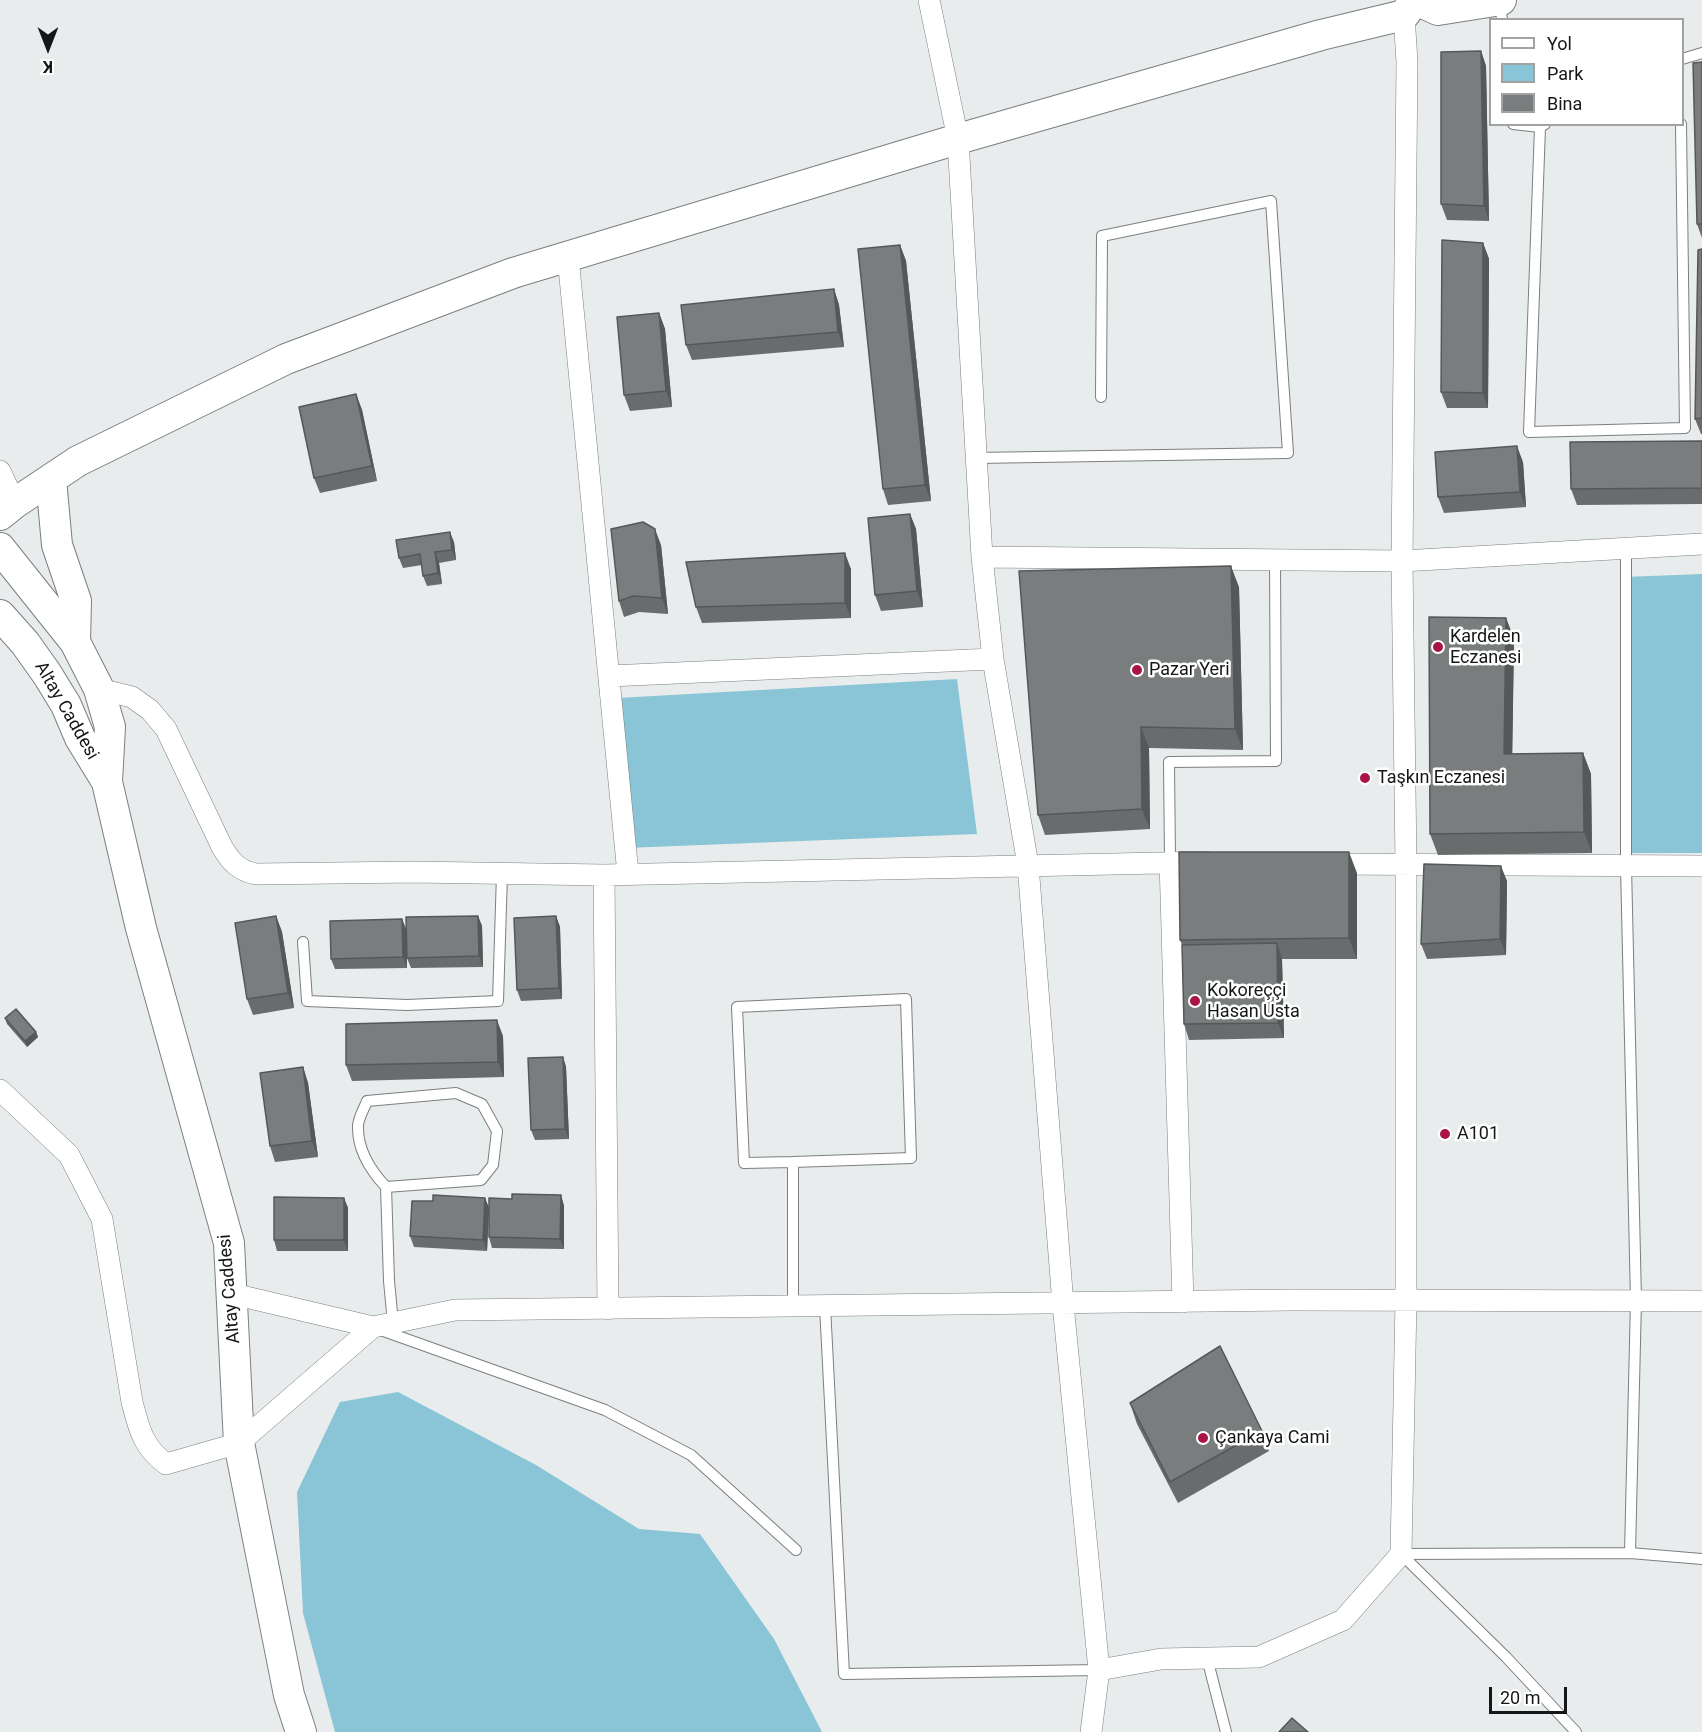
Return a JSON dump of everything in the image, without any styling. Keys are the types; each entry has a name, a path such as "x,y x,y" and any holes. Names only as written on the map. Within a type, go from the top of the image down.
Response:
{"main road":[{"path":"7,509 78,461 286,359 513,273 958,139 1321,35 1412,5 1438,10 1500,0"},
{"path":"51,479 57,545 75,602 75,642"},
{"name":"Altay Caddesi","path":"0,548 75,642 99,689 110,727 107,782 141,928 229,1243 239,1443 289,1695 301,1732"},
{"name":"Altay Caddesi","path":"0,615 25,643 47,674 66,705 80,738 107,782"}],"street":[{"path":"929,0 958,139 982,557 993,659 1028,865 1063,1304 1099,1670 1091,1732"},
{"path":"1099,1670 1161,1659 1259,1657 1343,1620 1401,1554 1406,1300 1406,865 1402,561 1407,62 1412,5"},
{"path":"568,257 628,874"},
{"path":"0,471 7,509"},
{"path":"982,557 1402,561 1702,544"},
{"path":"609,676 993,659"},
{"path":"99,689 132,697 150,710 166,729 222,848 231,861 245,872 256,874 604,875 1170,861 1229,862"},
{"path":"1170,861 1183,1302"},
{"path":"1299,864 1702,866"},
{"path":"604,875 608,1309"},
{"path":"0,1090 69,1155 102,1219 132,1402 140,1432 154,1455 166,1464 239,1443 383,1325"},
{"path":"233,1293 383,1325 455,1310 1406,1300 1702,1301"}],"lane":[{"path":"1500,0 1502,18"},
{"path":"1684,59 1702,53"},
{"path":"1542,126 1529,432 1685,428 1681,126"},
{"path":"976,458 1288,453 1271,201 1102,236 1101,397"},
{"path":"1626,549 1626,866 1636,1300 1630,1553"},
{"path":"1170,861 1169,762 1276,761 1275,560"},
{"path":"303,942 307,1001 407,1005 498,1001 502,873"},
{"path":"906,999 911,1158 792,1162 744,1163 737,1007 906,999"},
{"path":"386,1187 481,1180 493,1165 497,1131 482,1104 456,1094 367,1101 357,1126 364,1156 373,1173 386,1187 389,1281 383,1325 605,1410 691,1455 796,1550"},
{"path":"792,1162 792,1306"},
{"path":"825,1306 844,1674 1099,1670"},
{"path":"1401,1554 1630,1553 1702,1559"},
{"path":"1401,1554 1506,1657 1576,1732"},
{"path":"1208,1658 1226,1732"}],"green space":[{"path":"1702,574 1702,853 1629,853 1624,577"},
{"path":"957,679 977,834 626,848 618,698"},
{"path":"398,1392 536,1465 639,1529 700,1534 774,1639 822,1732 335,1732 303,1613 297,1492 340,1402"}],"building":[{"path":"1481,51 1484,206 1441,204 1441,52"},
{"path":"1702,62 1702,224 1697,224 1693,63"},
{"path":"1442,240 1483,243 1483,393 1441,392"},
{"path":"900,245 925,485 883,489 858,249"},
{"path":"1702,249 1702,418 1695,419 1698,250"},
{"path":"834,289 838,332 686,345 681,305"},
{"path":"659,313 666,391 624,395 617,317"},
{"path":"356,394 372,466 314,478 299,407"},
{"path":"1702,441 1702,488 1571,489 1570,442"},
{"path":"1517,446 1520,492 1438,497 1435,452"},
{"path":"910,514 917,591 875,595 868,518"},
{"path":"643,522 655,529 662,598 633,596 619,601 611,529"},
{"path":"450,532 452,550 435,552 438,573 423,576 420,554 399,558 396,540"},
{"path":"845,553 845,603 696,607 686,562"},
{"name":"Pazar Yeri","path":"1231,566 1235,729 1141,727 1142,809 1038,815 1019,571"},
{"path":"1429,617 1506,618 1504,754 1583,753 1584,832 1430,834"},
{"path":"1179,852 1349,852 1349,938 1180,940"},
{"path":"1424,864 1501,866 1500,939 1421,944"},
{"path":"276,916 288,993 247,999 235,923"},
{"path":"478,916 479,956 407,958 406,917"},
{"path":"556,916 559,988 517,990 514,918"},
{"path":"402,919 403,957 331,959 330,921"},
{"path":"1277,943 1278,1023 1184,1024 1182,945"},
{"path":"16,1009 36,1032 25,1041 5,1018"},
{"path":"497,1020 498,1062 346,1065 346,1024"},
{"path":"563,1057 565,1129 531,1130 528,1058"},
{"path":"303,1067 312,1141 270,1146 260,1073"},
{"path":"512,1194 561,1195 560,1239 489,1237 489,1198 512,1199"},
{"path":"433,1195 485,1198 483,1240 410,1236 412,1201 433,1201"},
{"path":"274,1197 344,1198 344,1240 274,1240"},
{"name":"Çankaya Cami","path":"1220,1346 1262,1431 1170,1482 1130,1403"},
{"path":"1292,1718 1308,1732 1279,1732"}],"place":[{"name":"Kardelen Eczanesi","path":"1438,647"},
{"name":"Pazar Yeri","path":"1137,670"},
{"name":"Taşkın Eczanesi","path":"1365,778"},
{"name":"Kokoreççi Hasan Usta","path":"1195,1001"},
{"name":"A101","path":"1445,1134"},
{"name":"Çankaya Cami","path":"1203,1438"}]}
